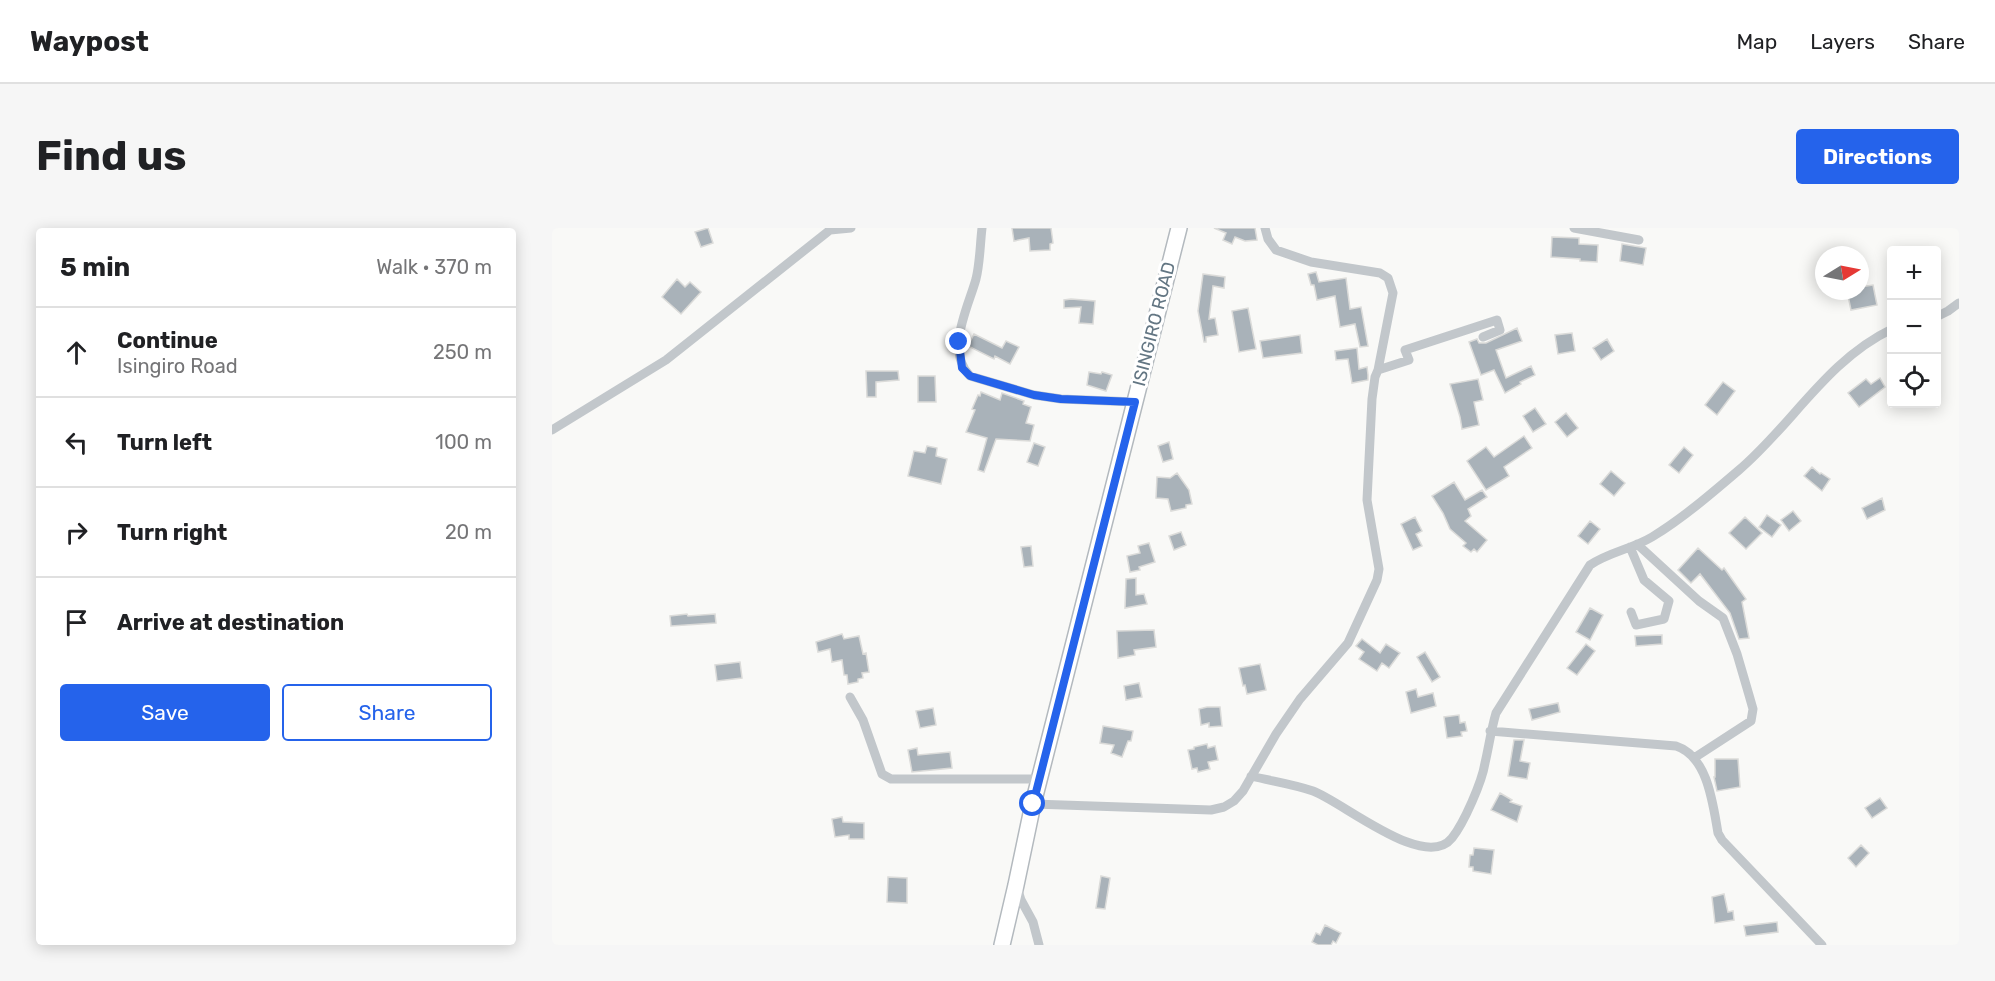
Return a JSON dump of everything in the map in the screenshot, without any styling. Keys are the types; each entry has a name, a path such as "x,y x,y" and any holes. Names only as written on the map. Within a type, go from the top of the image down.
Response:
{"main road":[{"name":"ISINGIRO ROAD","path":"1002,945 1039,779 1179,228"}],"street":[{"path":"552,430 666,360 829,229 851,228"},
{"path":"982,228 976,277 962,320 959,342 962,368 970,376 1034,395 1061,399 1135,402"},
{"path":"1033,804 1211,810 1224,807 1234,801 1243,791 1300,699 1348,643 1377,580 1379,569 1367,500 1372,399 1392,293 1388,278 1380,273 1311,262 1276,250 1268,239 1265,228"},
{"path":"1574,228 1639,240"},
{"path":"1941,314 1959,303"},
{"path":"1378,370 1409,360 1405,350 1497,320 1500,330 1483,337"},
{"path":"1251,776 1311,790 1326,796 1384,832 1425,848 1435,848 1445,844 1452,837 1472,801 1485,765 1490,731 1496,713 1590,565 1652,537 1687,512 1768,444 1834,369 1887,330"},
{"path":"1631,612 1636,625 1664,619 1669,601 1644,580 1634,546"},
{"path":"1634,546 1706,607 1723,618 1753,709 1751,721 1694,758"},
{"path":"850,697 863,720 882,774 886,778 891,780 1039,779"},
{"path":"1490,731 1684,748 1694,758 1707,783 1722,840 1822,945"},
{"path":"1016,885 1033,922 1039,945"}],"building":[{"path":"708,228 713,243 701,247 695,232"},
{"path":"1012,228 1051,228 1053,243 1050,244 1050,250 1030,251 1029,238 1014,241"},
{"path":"1214,228 1255,228 1257,240 1245,241 1235,237 1232,244 1223,240 1226,233"},
{"path":"1552,237 1579,238 1579,244 1598,245 1597,262 1551,257"},
{"path":"1622,244 1646,248 1643,265 1620,261"},
{"path":"1316,272 1319,282 1346,278 1350,309 1361,307 1368,346 1360,347 1355,324 1340,327 1335,296 1317,300 1314,285 1311,285 1308,274"},
{"path":"1203,274 1225,277 1224,288 1213,286 1209,319 1215,318 1218,335 1206,337 1206,342 1204,342 1198,311"},
{"path":"677,279 685,287 690,282 701,292 681,314 662,297"},
{"path":"1873,285 1877,305 1851,310 1849,300 1869,300 1869,286"},
{"path":"1064,300 1095,301 1093,324 1079,323 1081,307 1064,308"},
{"path":"1248,308 1256,349 1239,352 1232,311"},
{"path":"1517,328 1522,341 1496,350 1506,378 1531,366 1535,375 1505,393 1494,370 1481,375 1469,342 1477,339 1479,343 1486,343"},
{"path":"1572,333 1575,351 1558,354 1555,335"},
{"path":"974,334 1002,348 1006,341 1019,347 1010,364 968,346"},
{"path":"1300,335 1302,353 1263,358 1260,341"},
{"path":"1607,339 1614,351 1601,360 1593,348"},
{"path":"1357,348 1359,369 1367,367 1368,380 1352,383 1348,359 1336,360 1335,351"},
{"path":"866,371 898,371 899,380 876,382 876,397 867,397"},
{"path":"1089,372 1112,375 1106,391 1087,385"},
{"path":"918,376 935,376 936,402 918,402"},
{"path":"1880,378 1885,387 1859,407 1848,393 1866,379 1871,384"},
{"path":"1478,379 1483,400 1474,402 1479,425 1462,429 1450,384"},
{"path":"1723,382 1735,391 1717,415 1705,405"},
{"path":"981,392 1000,400 1002,393 1024,401 1023,404 1031,407 1026,423 1034,425 1030,441 996,439 984,472 978,470 987,438 966,432 975,410 972,409"},
{"path":"1535,408 1546,424 1533,432 1523,416"},
{"path":"1566,413 1578,428 1567,437 1555,422"},
{"path":"1524,436 1532,448 1504,467 1509,476 1486,490 1467,461 1486,447 1494,457"},
{"path":"1169,442 1173,459 1163,462 1158,446"},
{"path":"1034,443 1045,447 1038,466 1027,462"},
{"path":"927,446 937,448 936,456 947,459 941,484 908,476 914,451 925,453"},
{"path":"1684,447 1693,455 1679,473 1669,465"},
{"path":"1812,467 1830,479 1822,491 1804,476"},
{"path":"1611,471 1625,483 1614,496 1600,484"},
{"path":"1177,473 1189,490 1192,504 1186,505 1186,508 1171,511 1168,499 1156,498 1157,477 1170,478"},
{"path":"1454,482 1465,500 1482,490 1487,497 1468,509 1471,516 1465,521 1487,540 1477,552 1474,549 1471,552 1463,546 1466,543 1450,529 1432,496"},
{"path":"1882,498 1885,510 1867,519 1862,508"},
{"path":"1793,511 1801,521 1789,531 1781,520"},
{"path":"1767,515 1781,525 1772,537 1759,527"},
{"path":"1415,517 1422,531 1416,534 1422,546 1413,550 1401,524"},
{"path":"1745,517 1762,533 1746,549 1729,533"},
{"path":"1590,521 1600,529 1588,544 1578,536"},
{"path":"1181,532 1186,545 1174,550 1169,536"},
{"path":"1149,543 1155,562 1139,567 1140,570 1130,572 1127,556 1140,553 1138,546"},
{"path":"1031,546 1033,566 1024,567 1021,547"},
{"path":"1698,548 1722,570 1724,568 1746,599 1742,602 1749,638 1739,639 1730,613 1700,574 1691,583 1678,570"},
{"path":"1136,578 1136,595 1144,594 1147,604 1125,608 1126,579"},
{"path":"1590,608 1603,615 1590,640 1576,632"},
{"path":"687,614 688,616 715,614 716,623 671,626 670,616"},
{"path":"1154,630 1156,647 1134,650 1135,655 1118,658 1117,631"},
{"path":"842,634 844,639 859,636 863,654 866,653 869,672 862,673 863,678 858,679 858,682 848,684 842,660 832,662 830,649 818,652 816,642"},
{"path":"1662,635 1662,644 1636,646 1635,636"},
{"path":"1362,639 1380,653 1386,644 1400,653 1389,668 1382,663 1377,671 1359,659 1364,652 1356,646"},
{"path":"1586,644 1595,651 1577,675 1567,668"},
{"path":"1425,652 1440,677 1432,682 1417,657"},
{"path":"740,662 742,678 717,681 715,665"},
{"path":"1260,664 1266,690 1247,694 1239,668"},
{"path":"1139,683 1142,697 1126,700 1124,686"},
{"path":"1416,689 1418,697 1433,693 1436,706 1411,713 1406,692"},
{"path":"1558,703 1560,712 1532,720 1529,709"},
{"path":"1220,707 1222,726 1209,727 1209,723 1201,725 1199,709"},
{"path":"933,708 936,725 920,728 916,711"},
{"path":"1459,715 1460,723 1465,722 1467,731 1461,732 1462,736 1447,738 1444,717"},
{"path":"1103,726 1133,731 1131,741 1128,741 1122,757 1111,753 1114,745 1100,743"},
{"path":"1514,740 1524,740 1520,761 1530,763 1527,779 1508,776"},
{"path":"1207,744 1208,748 1215,746 1218,760 1208,762 1210,769 1198,772 1197,768 1192,769 1188,750"},
{"path":"917,748 918,755 950,752 952,768 912,772 908,750"},
{"path":"1715,759 1738,759 1740,787 1717,791 1714,777"},
{"path":"1500,793 1512,800 1510,802 1522,806 1517,822 1491,810"},
{"path":"1880,798 1887,808 1872,818 1865,808"},
{"path":"842,817 843,822 864,823 864,839 849,839 849,835 835,837 832,819"},
{"path":"1861,845 1869,853 1856,867 1848,858"},
{"path":"1474,848 1494,850 1491,874 1473,871 1473,867 1469,867 1470,855 1473,855"},
{"path":"1101,876 1110,878 1105,909 1096,908"},
{"path":"888,877 907,878 907,903 887,902"},
{"path":"1724,894 1728,912 1733,911 1734,920 1715,923 1712,897"},
{"path":"1777,922 1778,932 1746,936 1744,926"},
{"path":"1325,925 1341,933 1336,943 1333,941 1331,945 1318,945 1312,942 1316,933 1320,935"}],"route":[{"path":"959,342 962,368 970,376 1034,395 1061,399 1135,402 1033,804"}]}
